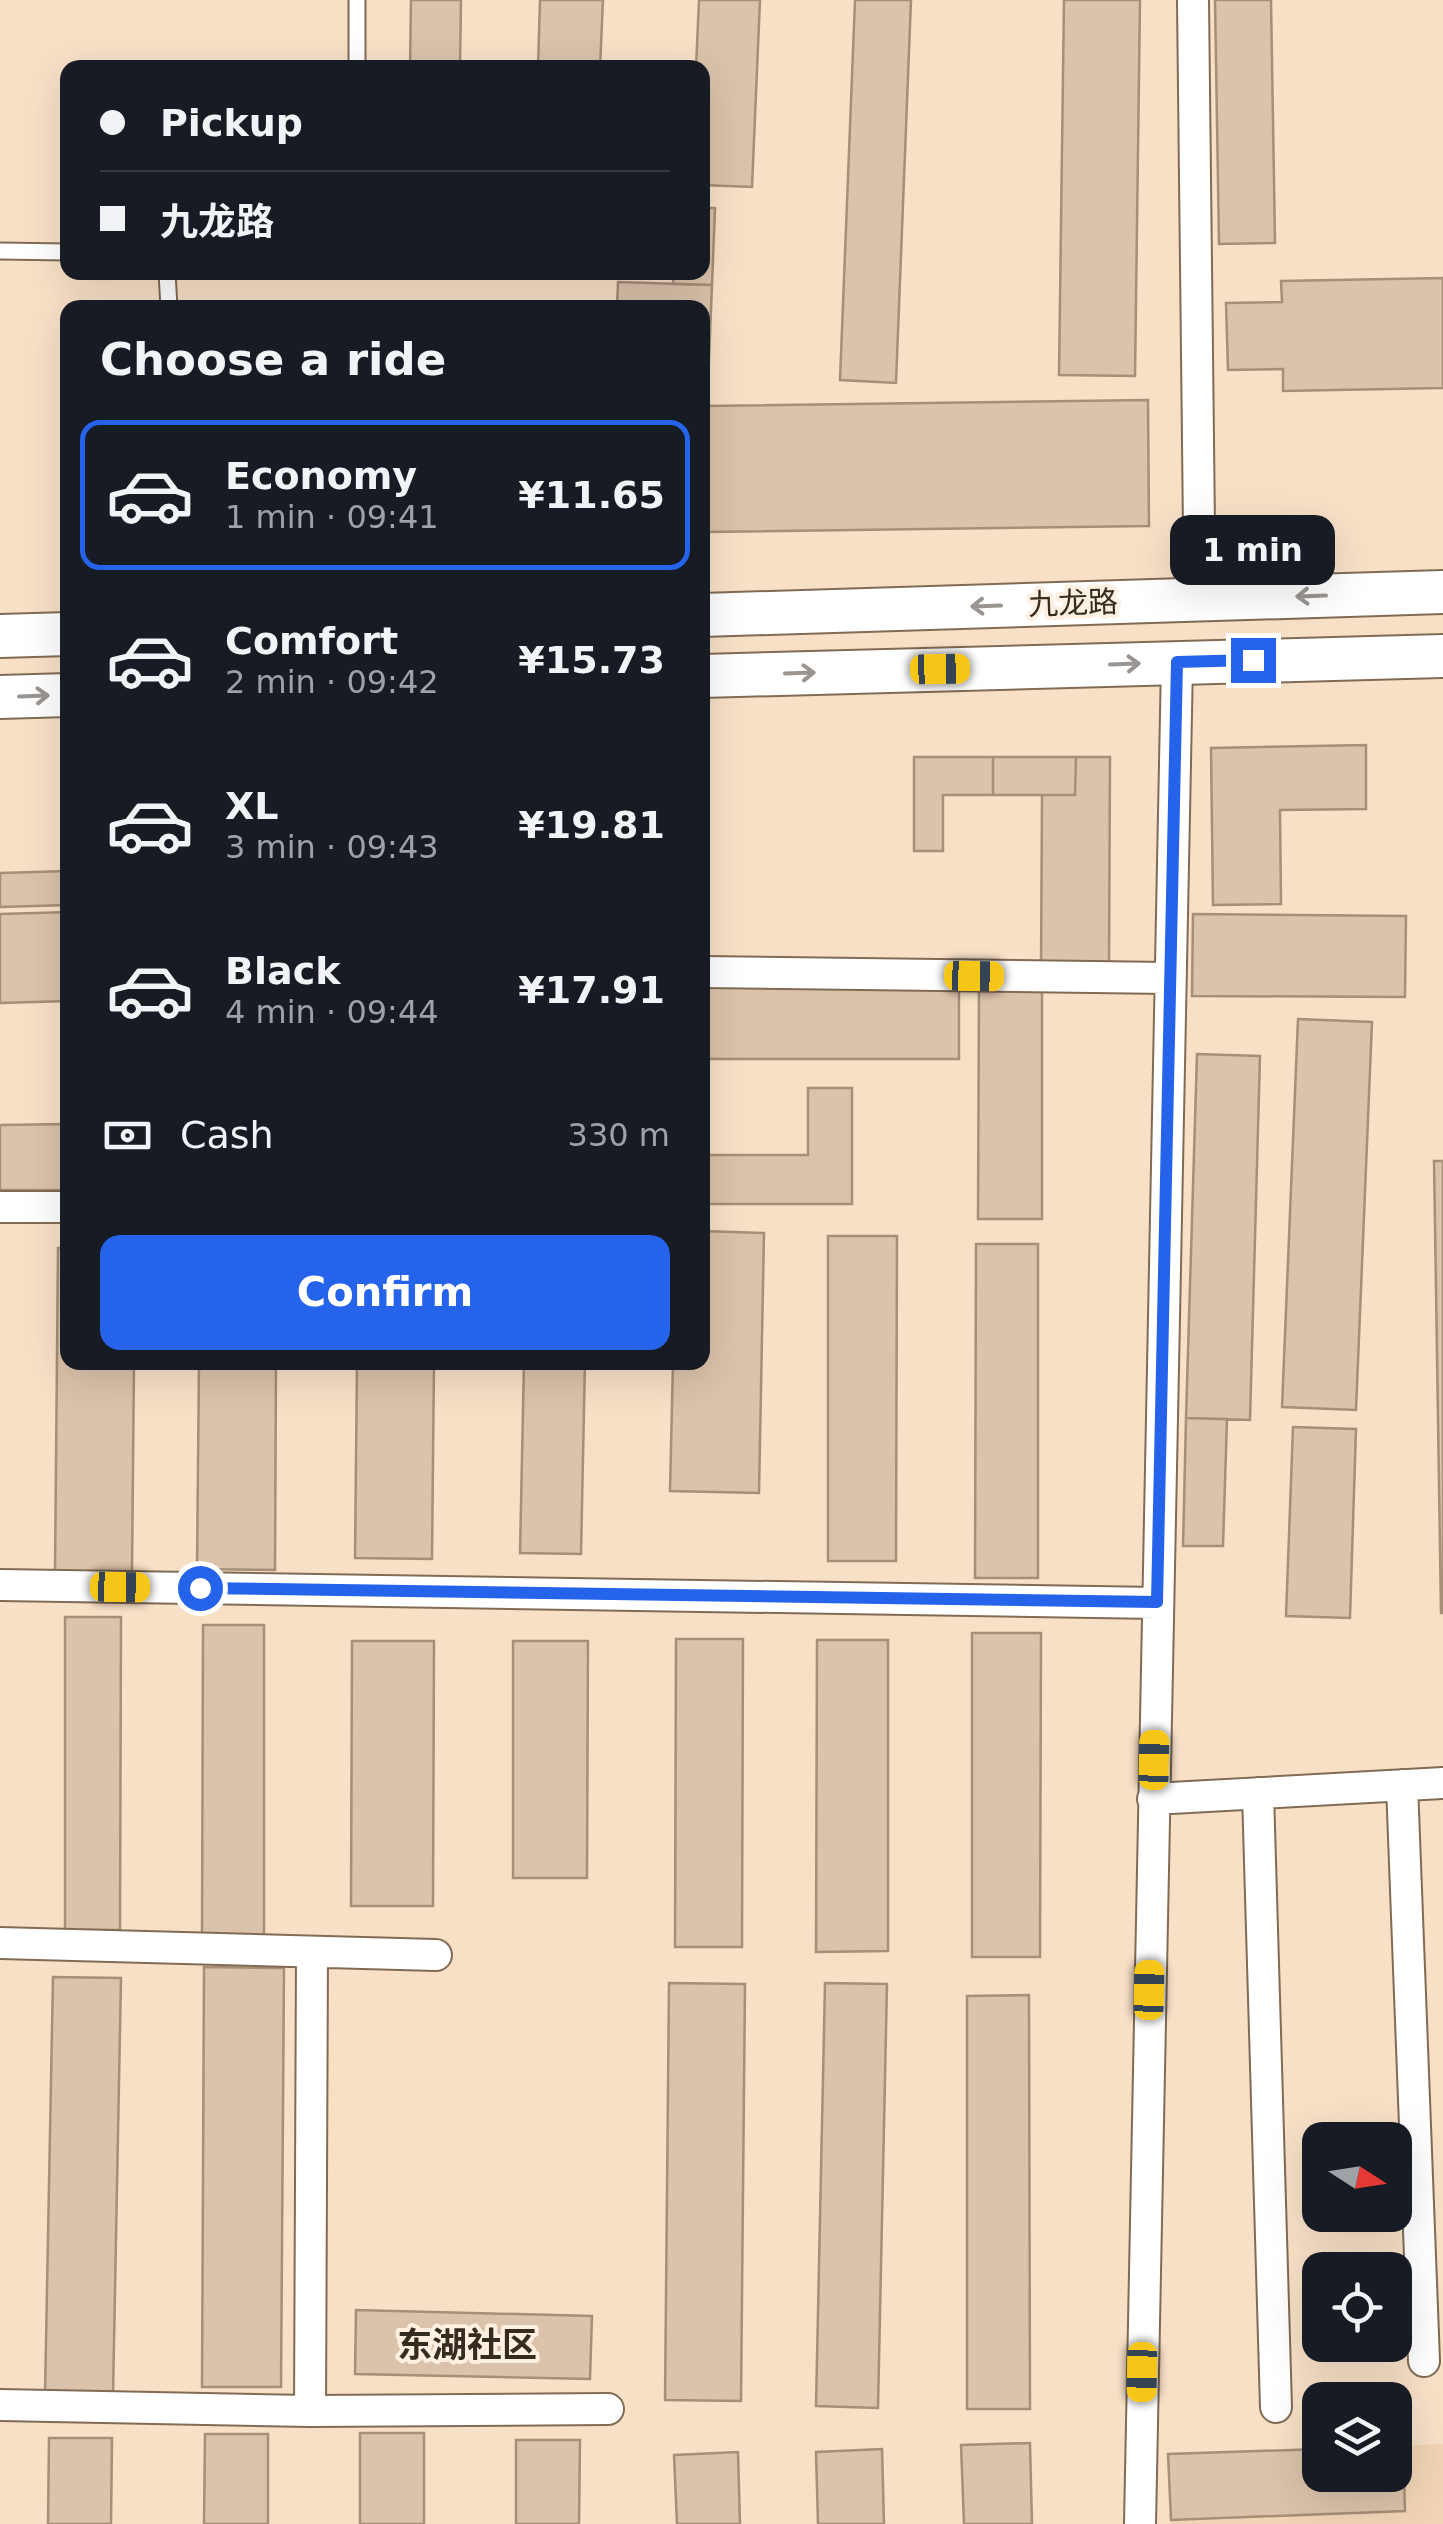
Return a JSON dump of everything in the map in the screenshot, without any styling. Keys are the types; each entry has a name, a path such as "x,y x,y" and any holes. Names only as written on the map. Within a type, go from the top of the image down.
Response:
{"main road":[{"name":"九龙路","path":"710,615 1443,592"},
{"path":"0,636 60,634"},
{"name":"九龙路","path":"710,676 1443,656"},
{"path":"0,697 60,695"}],"street":[{"path":"1188,600 1199,529 1193,0"},
{"path":"1140,2524 1177,662"},
{"path":"710,972 1168,978"},
{"path":"0,1207 60,1206"},
{"path":"0,1585 1157,1602"},
{"path":"1152,1799 1443,1783"},
{"path":"1402,1785 1424,2360"},
{"path":"1258,1793 1276,2407"},
{"path":"0,1943 436,1955"},
{"path":"310,2411 312,1953"},
{"path":"0,2404 310,2411 608,2409"}],"lane":[{"path":"357,60 358,0"},
{"path":"0,251 60,252"}],"shaded area":[{"path":"1443,2444 1443,2524 1171,2524 1168,2454 1302,2450 1302,2492 1412,2492 1412,2445"}],"building":[{"path":"411,0 461,0 460,60 410,60"},
{"path":"540,0 603,0 600,60 538,60"},
{"path":"699,0 760,0 752,187 710,185 710,60 696,60"},
{"path":"855,0 911,0 896,383 840,380"},
{"path":"1064,0 1140,0 1135,376 1059,375"},
{"path":"1215,0 1271,0 1275,243 1219,244"},
{"path":"710,208 715,208 712,285 673,284 673,280 710,280"},
{"path":"1443,278 1443,388 1283,391 1283,369 1228,370 1226,303 1282,302 1281,281"},
{"path":"618,282 712,285 710,335 710,300 617,300"},
{"path":"1148,400 1149,526 710,532 710,406"},
{"path":"1366,745 1366,809 1280,810 1281,904 1213,905 1211,748"},
{"path":"914,757 993,757 993,795 943,795 943,851 914,851"},
{"path":"993,757 1076,757 1075,795 993,795"},
{"path":"1076,757 1110,757 1109,970 1041,969 1042,795 1075,795"},
{"path":"60,871 60,905 0,907 0,873"},
{"path":"60,912 60,1001 0,1003 0,914"},
{"path":"1193,914 1406,916 1405,997 1192,996"},
{"path":"710,984 959,984 959,1059 710,1059"},
{"path":"979,984 1042,984 1042,1219 978,1219"},
{"path":"1298,1019 1372,1022 1356,1410 1282,1407"},
{"path":"1197,1054 1260,1056 1250,1420 1186,1418"},
{"path":"808,1088 852,1088 852,1204 710,1204 710,1155 808,1155"},
{"path":"60,1124 60,1190 0,1190 0,1125"},
{"path":"1434,1161 1443,1161 1443,1613 1441,1613"},
{"path":"710,1231 764,1233 759,1493 670,1491 673,1370 710,1370"},
{"path":"828,1236 897,1236 896,1561 828,1561"},
{"path":"976,1244 1038,1244 1038,1578 975,1578"},
{"path":"60,1248 60,1370 134,1370 132,1572 55,1571"},
{"path":"199,1370 276,1370 275,1570 197,1569"},
{"path":"357,1370 434,1370 432,1559 355,1558"},
{"path":"524,1370 585,1370 581,1554 520,1553"},
{"path":"1186,1418 1227,1419 1223,1546 1183,1546"},
{"path":"1293,1427 1356,1429 1350,1618 1286,1616"},
{"path":"65,1617 121,1617 120,1930 65,1930"},
{"path":"203,1625 264,1625 264,1937 202,1937"},
{"path":"972,1633 1041,1633 1040,1957 972,1957"},
{"path":"676,1639 743,1639 742,1947 675,1947"},
{"path":"817,1640 888,1640 888,1951 816,1952"},
{"path":"352,1641 434,1641 433,1906 351,1906"},
{"path":"513,1641 588,1641 587,1878 513,1878"},
{"path":"204,1967 284,1968 281,2387 202,2387"},
{"path":"53,1977 121,1978 113,2395 45,2394"},
{"path":"669,1983 745,1984 741,2401 665,2400"},
{"path":"825,1983 887,1984 878,2408 816,2406"},
{"path":"1029,1995 1030,2409 967,2409 967,1996"},
{"path":"356,2310 592,2316 590,2379 355,2374"},
{"path":"360,2433 424,2433 424,2524 360,2524"},
{"path":"205,2434 268,2434 268,2524 204,2524"},
{"path":"49,2438 112,2438 111,2524 48,2524"},
{"path":"516,2440 580,2440 579,2524 516,2524"},
{"path":"1030,2443 1032,2524 964,2524 961,2445"},
{"path":"882,2449 884,2524 818,2524 816,2452"},
{"path":"1302,2450 1302,2492 1404,2492 1405,2511 1171,2520 1168,2454"},
{"path":"738,2452 740,2524 677,2524 674,2455"}],"district":[{"name":"东湖社区","path":"467,2345"}],"route":[{"path":"200,1588 1157,1602 1177,662 1253,660"}]}
